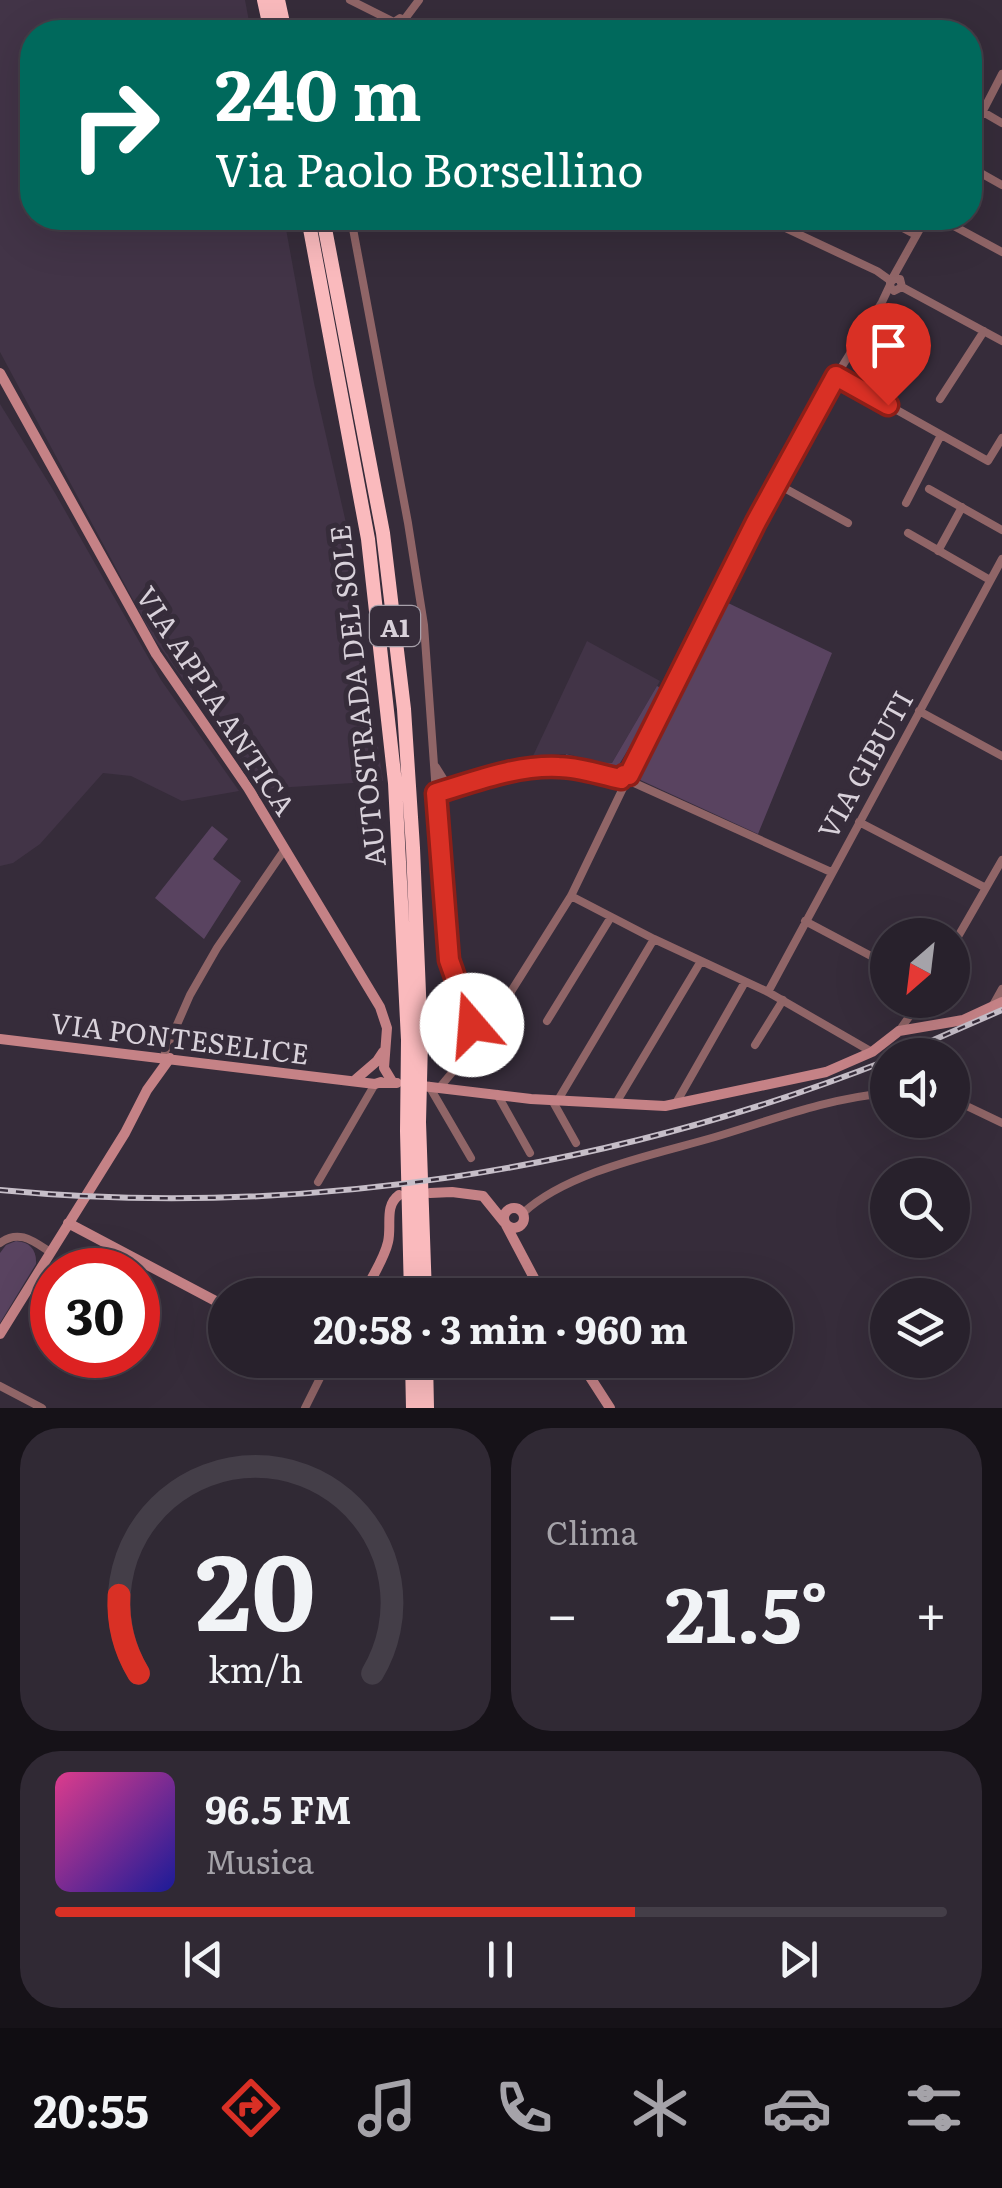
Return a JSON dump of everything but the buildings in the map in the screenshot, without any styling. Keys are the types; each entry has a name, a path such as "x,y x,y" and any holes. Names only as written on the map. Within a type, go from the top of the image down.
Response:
{"highway":[{"name":"AUTOSTRADA DEL SOLE","path":"310,230 370,558 395,783 414,1040"},
{"name":"AUTOSTRADA DEL SOLE","path":"325,230 383,533 396,632 411,800 414,1040 406,1131 423,1278"},
{"name":"AUTOSTRADA DEL SOLE","path":"412,1278 417,1221"},
{"path":"412,1378 413,1408"},
{"path":"427,1378 428,1408"}],"street":[{"path":"350,0 386,20"},
{"path":"1002,74 982,112 1002,123"},
{"path":"353,230 421,608 449,960 466,1054"},
{"path":"790,230 877,271 1002,341"},
{"path":"908,230 916,234"},
{"path":"471,1158 435,1086 480,1039 570,896 777,484 836,376 896,284 918,230"},
{"path":"961,230 1002,252"},
{"path":"940,399 984,331"},
{"name":"VIA APPIA ANTICA","path":"0,373 156,654 248,788 380,1006 386,1028 384,1051 377,1068"},
{"path":"836,376 988,461 1002,441"},
{"path":"906,503 941,435"},
{"path":"777,484 848,523"},
{"path":"929,489 1002,530"},
{"path":"938,550 962,507"},
{"path":"908,533 990,580"},
{"name":"VIA GIBUTI","path":"768,992 1002,559"},
{"path":"919,711 1002,756"},
{"path":"434,763 446,783 457,787"},
{"path":"436,793 513,770 568,768 627,780 831,872"},
{"path":"858,822 986,888"},
{"path":"52,1248 125,1133 190,995 217,948 284,849"},
{"path":"969,918 1002,860"},
{"path":"570,896 768,992 870,1051"},
{"path":"547,1021 611,916"},
{"path":"805,921 870,955"},
{"path":"576,1143 555,1100 654,939"},
{"path":"449,960 480,1039"},
{"path":"616,1103 701,961"},
{"path":"676,1104 745,982"},
{"path":"899,1030 962,1020 997,1004 1002,989"},
{"path":"755,1045 783,1000"},
{"path":"899,1030 908,1018"},
{"path":"921,1018 936,1026"},
{"name":"VIA PONTESELICE","path":"889,1038 899,1030"},
{"name":"VIA PONTESELICE","path":"0,1039 375,1083 665,1106 826,1072 870,1053"},
{"path":"355,1080 377,1068"},
{"path":"377,1068 396,1083"},
{"path":"375,1083 366,1075 377,1068"},
{"path":"318,1182 375,1083 384,1080 377,1068"},
{"path":"497,1094 530,1153"},
{"path":"523,1213 548,1193 595,1173 813,1107 870,1096"},
{"path":"970,1108 1002,1123"},
{"path":"430,1192 488,1199 534,1278"},
{"path":"371,1278 387,1246 390,1206 400,1195"},
{"path":"80,1205 82,1220 96,1238"},
{"path":"493,1206 518,1208 523,1213 524,1220 514,1240"},
{"path":"505,1223 505,1214 511,1208"},
{"path":"68,1223 208,1297"},
{"path":"505,1223 512,1228 521,1226"},
{"path":"0,1243 23,1236 43,1248"},
{"path":"0,1334 30,1285"},
{"path":"305,1408 320,1378"},
{"path":"591,1378 610,1408"},
{"path":"0,1386 42,1408"}],"shaded area":[{"path":"0,0 245,0 249,20 20,20 20,230 286,230 314,383 346,523 383,781 261,789 153,637 0,352"},
{"path":"0,404 161,680 239,791 182,801 131,776 103,773 40,844 13,863 0,866"},
{"path":"726,602 832,653 758,834 638,779"},
{"path":"587,641 660,681 612,763 568,754 533,756"},
{"path":"657,686 664,690 617,768 603,772 564,762 566,754 612,763"},
{"path":"212,826 228,839 213,859 241,881 204,939 155,898"},
{"path":"16,1241 32,1248 30,1274 0,1323 0,1253"}],"railway":[{"path":"938,1038 1002,1010"},
{"path":"0,1190 113,1197 226,1197 339,1191 452,1177 674,1131 870,1066"}],"route":[{"path":"472,1025 449,960 436,793 513,770 537,767 558,766 621,779 629,775 756,522 836,376 888,405"}]}
